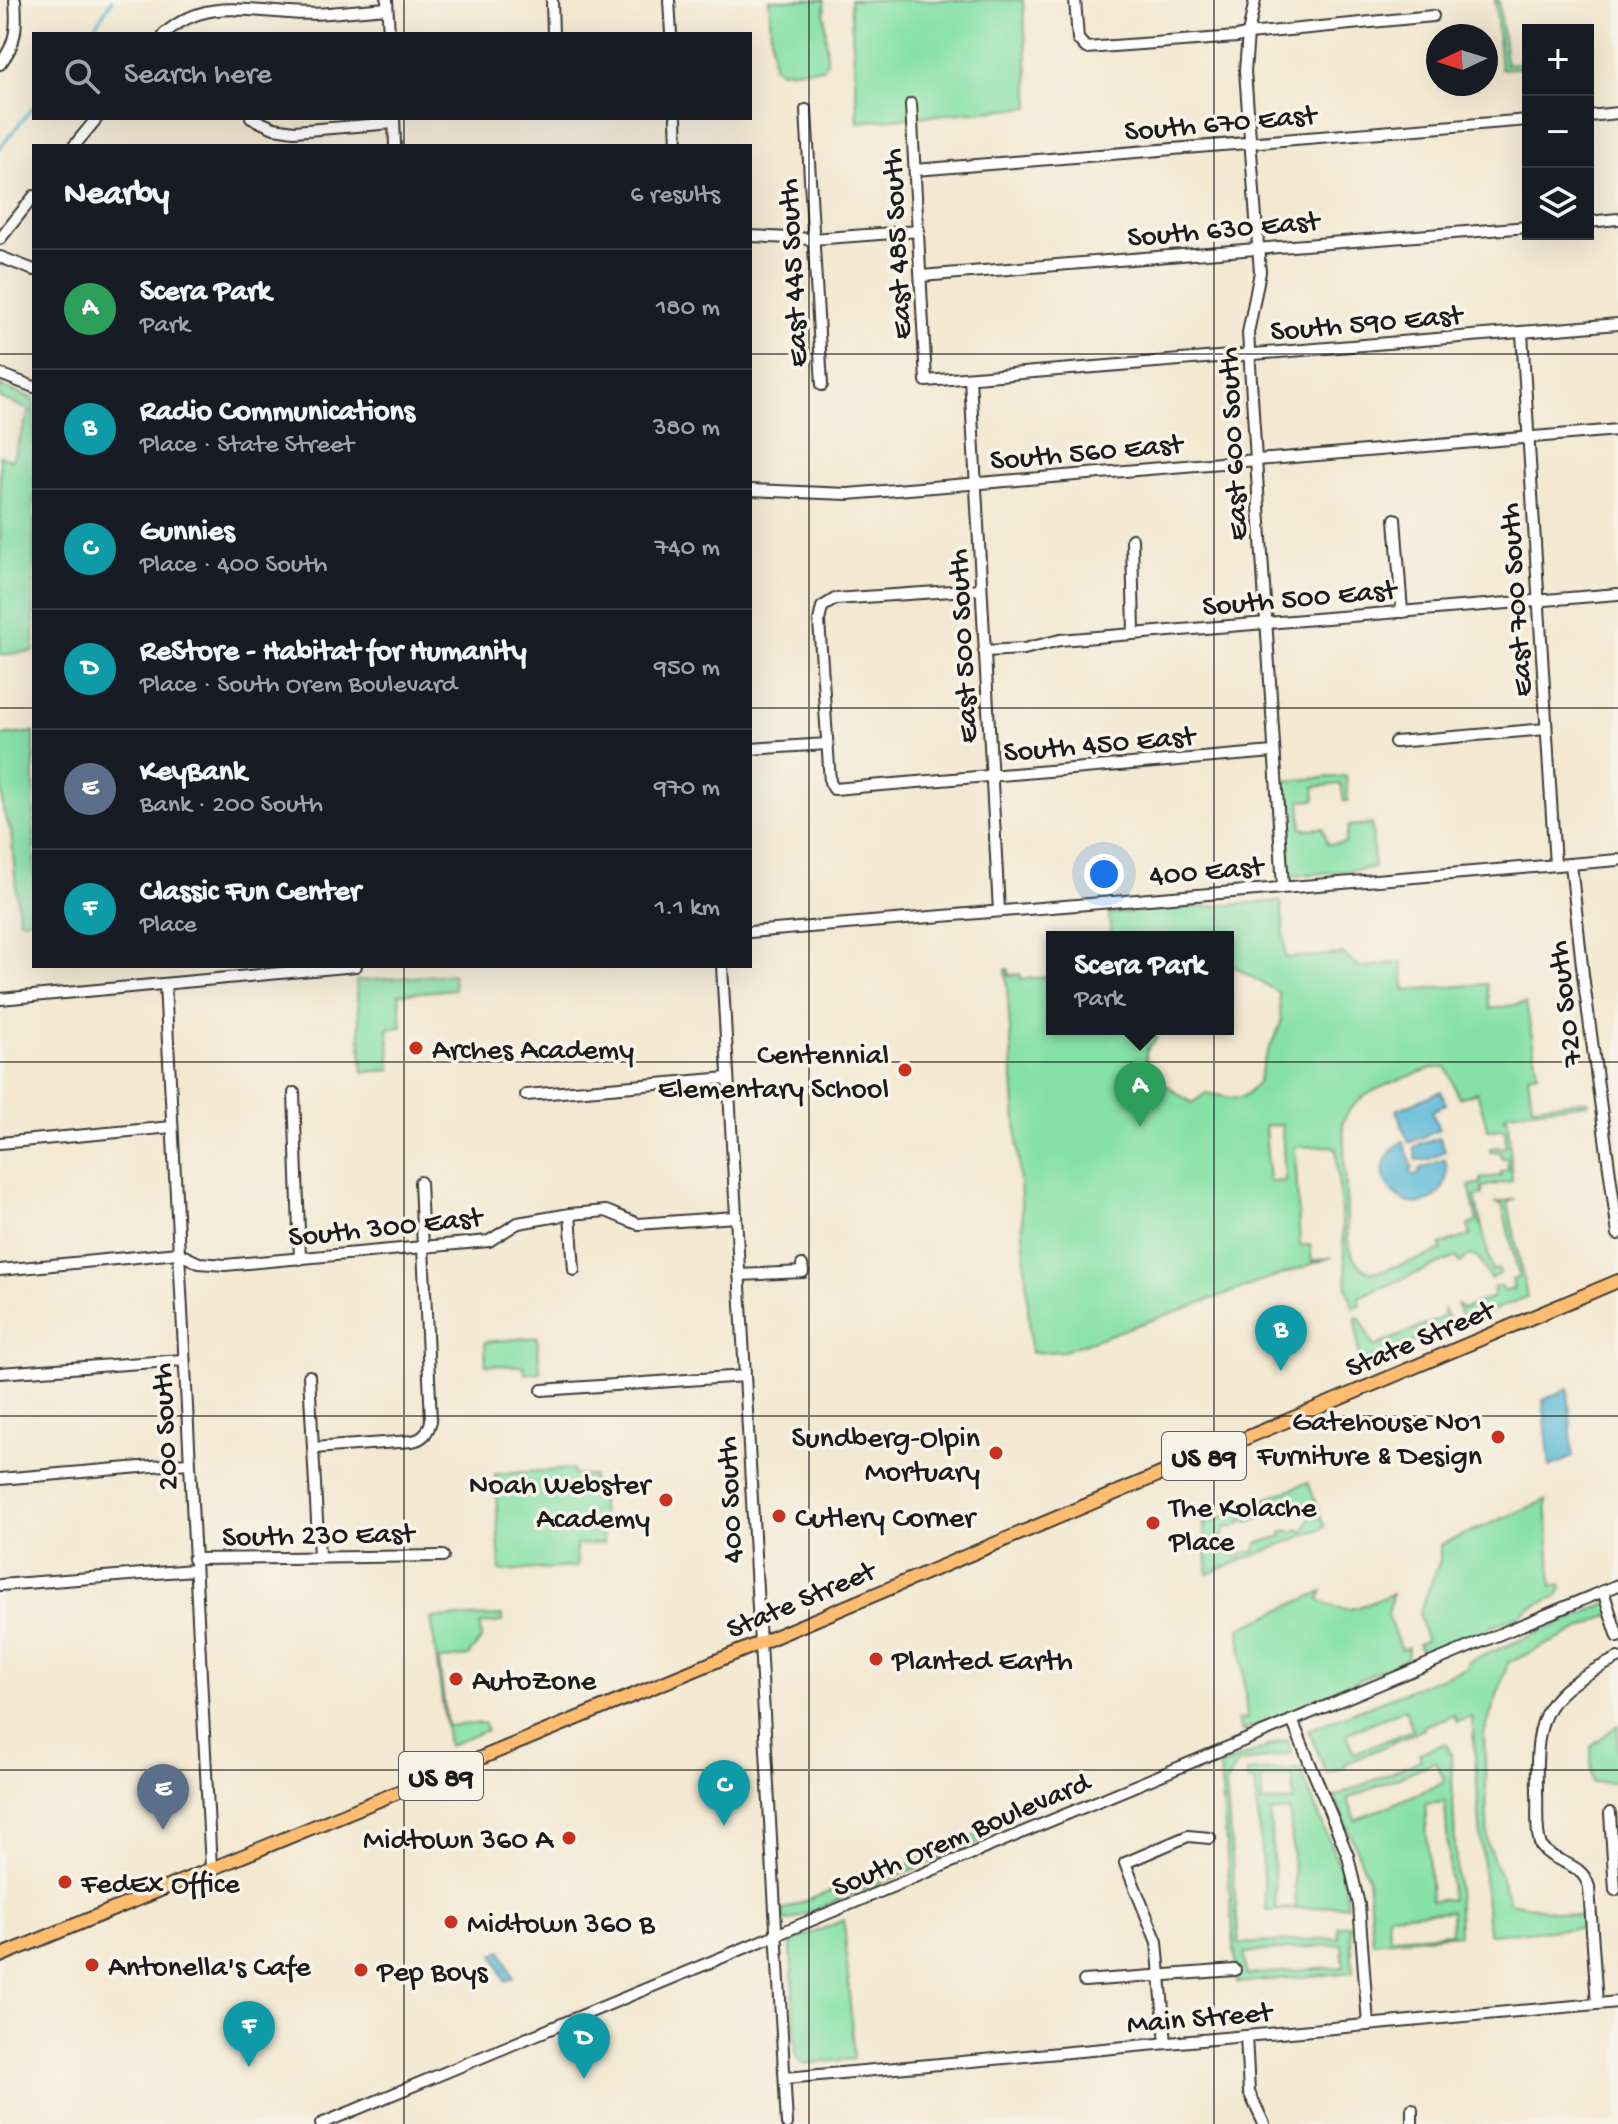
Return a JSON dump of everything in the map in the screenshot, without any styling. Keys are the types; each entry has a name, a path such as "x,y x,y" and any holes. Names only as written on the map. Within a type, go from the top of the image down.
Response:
{"main road":[{"name":"State Street","path":"0,1956 348,1815 1618,1281"}],"street":[{"path":"0,64 10,52 15,39 15,0"},
{"path":"552,0 553,32"},
{"path":"669,0 671,32"},
{"path":"1075,0 1078,39 1086,48 1237,37 1433,16"},
{"name":"East 600 South","path":"1255,0 1245,71 1260,272 1248,333 1283,887"},
{"path":"166,32 191,10 211,3 292,14 387,4 389,32"},
{"name":"East 485 South","path":"911,104 926,381"},
{"name":"East 445 South","path":"806,110 822,385"},
{"path":"1594,115 1618,113"},
{"path":"76,144 95,120"},
{"path":"256,120 274,128 294,131 394,120 395,144"},
{"path":"676,120 677,144"},
{"name":"South 670 East","path":"915,170 1522,120"},
{"path":"0,239 32,199"},
{"path":"1594,221 1618,219"},
{"name":"South 630 East","path":"921,276 1522,227"},
{"path":"752,236 813,239 919,231"},
{"path":"0,257 32,269"},
{"name":"South 590 East","path":"926,381 1618,324"},
{"name":"East 700 South","path":"1522,333 1555,865"},
{"path":"0,374 32,386"},
{"name":"East 500 South","path":"970,378 999,911"},
{"name":"South 560 East","path":"752,490 848,494 1618,430"},
{"path":"1395,519 1402,612"},
{"path":"1132,539 1134,634"},
{"path":"752,749 827,744 819,617 822,607 835,599 981,589"},
{"name":"South 500 East","path":"984,651 1024,649 1060,640 1618,594"},
{"path":"1395,742 1546,729"},
{"name":"South 450 East","path":"827,744 830,782 834,789 1273,752"},
{"name":"400 East","path":"752,932 1618,860"},
{"name":"720 South","path":"1571,864 1618,1234"},
{"path":"0,999 335,968"},
{"name":"400 South","path":"722,968 787,2124"},
{"name":"200 South","path":"165,984 211,1868"},
{"path":"526,1095 728,1078"},
{"path":"294,1093 300,1259"},
{"path":"0,1143 172,1127"},
{"path":"313,1448 412,1441 427,1433 431,1421 420,1182"},
{"name":"South 300 East","path":"178,1253 187,1259 212,1265 489,1241 518,1223 606,1211 638,1224 735,1217"},
{"path":"570,1214 574,1270"},
{"path":"0,1270 178,1253"},
{"path":"739,1275 803,1272 802,1265"},
{"path":"0,1373 183,1360"},
{"path":"309,1376 319,1556"},
{"path":"542,1390 745,1376"},
{"path":"0,1479 188,1463"},
{"name":"South 230 East","path":"0,1585 193,1565 319,1556 443,1556"},
{"name":"South Orem Boulevard","path":"321,2124 1618,1585"},
{"path":"1603,1591 1618,1637"},
{"path":"1597,2004 1589,1887 1584,1874 1550,1857 1541,1846 1536,1751 1542,1723 1557,1696 1583,1675 1618,1658"},
{"path":"1292,1720 1355,1879 1368,2024"},
{"path":"1610,1813 1615,1849 1615,1890"},
{"path":"1166,2043 1157,1942 1125,1863 1188,1836 1210,1838"},
{"path":"1084,1981 1235,1970"},
{"name":"Main Street","path":"786,2078 1618,2002"},
{"path":"1246,2036 1249,2092 1264,2124"},
{"path":"1412,2109 1412,2124"}],"green space":[{"path":"769,0 824,0 827,62 823,68 780,71 773,66"},
{"path":"850,0 1023,0 1030,107 858,122"},
{"path":"1495,0 1499,0 1506,64 1522,63 1522,67 1501,69"},
{"path":"0,386 32,398 32,651 0,655 0,456 12,460 30,410 0,398"},
{"path":"32,732 32,919 19,920 11,831 3,810 0,736"},
{"path":"1346,776 1348,801 1344,801 1341,784 1314,787 1315,800 1300,801 1302,829 1323,828 1328,844 1345,843 1349,826 1372,824 1374,868 1293,876 1290,874 1284,781"},
{"path":"1281,901 1286,958 1343,954 1361,968 1402,962 1405,990 1487,984 1490,1009 1526,1003 1538,1073 1528,1075 1532,1106 1588,1100 1589,1103 1508,1113 1504,1117 1508,1118 1512,1181 1482,1187 1482,1195 1475,1197 1492,1271 1498,1269 1500,1273 1490,1279 1479,1258 1469,1255 1460,1263 1456,1257 1359,1297 1360,1305 1353,1307 1347,1287 1336,1149 1332,1146 1295,1147 1300,1245 1310,1245 1312,1261 1332,1257 1063,1351 1031,1353 1006,969 1009,969 1009,975 1020,974 1021,979 1046,977 1046,1035 1156,1035 1147,1050 1149,1065 1161,1081 1192,1103 1206,1093 1238,1099 1248,1093 1258,1082 1264,1060 1281,1023 1279,993 1234,967 1234,931 1110,931 1109,914","holes":["1432,1068 1447,1068 1459,1098 1477,1092 1488,1130 1505,1129 1506,1147 1490,1148 1490,1152 1500,1152 1501,1158 1507,1158 1508,1170 1501,1171 1501,1176 1481,1178 1481,1183 1469,1186 1477,1221 1468,1226 1471,1235 1440,1245 1442,1250 1420,1259 1383,1270 1366,1270 1353,1256 1348,1241 1343,1122 1358,1101 1381,1087","1282,1125 1285,1181 1269,1182 1265,1126"]},
{"path":"453,974 454,989 399,994 402,1027 388,1028 391,1070 363,1072 356,981"},
{"path":"1515,1199 1508,1203 1527,1297 1366,1361 1359,1359 1356,1317 1360,1318 1374,1347 1443,1317 1443,1309 1452,1325 1462,1320 1457,1303 1463,1309 1493,1297 1494,1287 1501,1286 1504,1292 1514,1288 1512,1280 1519,1277 1502,1204 1494,1203"},
{"path":"537,1337 540,1372 525,1374 524,1366 486,1365 485,1342"},
{"path":"573,1469 573,1475 593,1476 593,1488 600,1488 603,1543 576,1545 577,1567 500,1571 495,1474"},
{"path":"1308,1482 1325,1527 1208,1574 1204,1524","holes":["1290,1500 1313,1509 1304,1532 1286,1530 1282,1532 1283,1536 1258,1543 1254,1552 1243,1552 1240,1558 1217,1548 1227,1526 1231,1528 1240,1524 1241,1520 1248,1522 1287,1507"]},
{"path":"1546,1500 1552,1586 1561,1585 1562,1588 1558,1596 1528,1609 1522,1615 1422,1653 1418,1644 1426,1641 1419,1614 1440,1560 1440,1545"},
{"path":"1323,1591 1319,1599 1347,1609 1392,1594 1388,1616 1401,1650 1408,1647 1407,1659 1242,1732 1237,1720 1247,1719 1240,1628"},
{"path":"1618,1599 1618,1611 1508,1663 1484,1734 1488,1845 1510,1902 1582,1917 1582,1928 1488,1934 1472,1717 1457,1722 1454,1715 1423,1726 1424,1729 1327,1774 1308,1730 1468,1667 1468,1662","holes":["1405,1709 1413,1730 1354,1753 1347,1733"]},
{"path":"502,1616 502,1622 480,1624 481,1640 468,1656 439,1660 447,1726 484,1723 487,1730 448,1746 431,1618"},
{"path":"1618,1725 1618,1782 1592,1783 1591,1746"},
{"path":"1287,1739 1292,1753 1237,1764 1226,1785 1239,1944 1339,1938 1338,1927 1350,1925 1353,1972 1237,1983 1220,1766","holes":["1342,1944 1344,1967 1246,1975 1244,1953"]},
{"path":"1446,1743 1451,1755 1459,1934 1373,1942 1368,1878 1335,1797 1421,1760 1419,1753","holes":["1436,1761 1445,1782 1356,1820 1347,1799","1445,1802 1451,1899 1431,1901 1425,1804","1451,1911 1452,1933 1389,1937 1388,1915"]},
{"path":"1300,1769 1341,1870 1348,1905 1266,1911 1255,1781 1247,1781 1247,1772","holes":["1293,1777 1294,1801 1262,1803 1261,1779","1290,1811 1296,1908 1276,1910 1270,1813"]},
{"path":"989,1830 990,1838 793,1919 787,1921 783,1917 783,1910 859,1880 858,1873 894,1870"},
{"path":"844,1920 854,2059 803,2064 796,2056 791,1945"}],"water":[{"path":"1441,1091 1446,1104 1432,1111 1439,1130 1409,1143 1396,1110"},
{"path":"1440,1138 1445,1151 1428,1160 1417,1160 1414,1148"},
{"path":"1403,1141 1414,1176 1419,1174 1420,1169 1445,1159 1445,1182 1430,1200 1417,1204 1404,1201 1393,1193 1386,1181 1384,1168 1389,1154"},
{"path":"1568,1388 1573,1457 1550,1467 1543,1400"},
{"path":"502,1951 513,1978 505,1981 494,1955"}],"waterway":[{"path":"91,32 112,0"},
{"path":"0,148 32,108"}],"place":[{"name":"Arches Academy","path":"416,1048"},
{"name":"Centennial Elementary School","path":"905,1070"},
{"name":"Scera Park","path":"1140,1127"},
{"name":"Radio Communications","path":"1281,1371"},
{"name":"Gatehouse No1 Furniture & Design","path":"1498,1437"},
{"name":"Sundberg-Olpin Mortuary","path":"996,1453"},
{"name":"Noah Webster Academy","path":"666,1500"},
{"name":"Cutlery Corner","path":"779,1516"},
{"name":"The Kolache Place","path":"1153,1523"},
{"name":"Planted Earth","path":"876,1659"},
{"name":"AutoZone","path":"456,1679"},
{"name":"Gunnies","path":"724,1826"},
{"name":"KeyBank","path":"163,1830"},
{"name":"Midtown 360 A","path":"569,1838"},
{"name":"FedEx Office","path":"65,1882"},
{"name":"Midtown 360 B","path":"451,1922"},
{"name":"Antonella's Cafe","path":"92,1965"},
{"name":"Pep Boys","path":"361,1970"},
{"name":"Classic Fun Center","path":"249,2067"},
{"name":"ReStore - Habitat for Humanity","path":"584,2079"}]}
